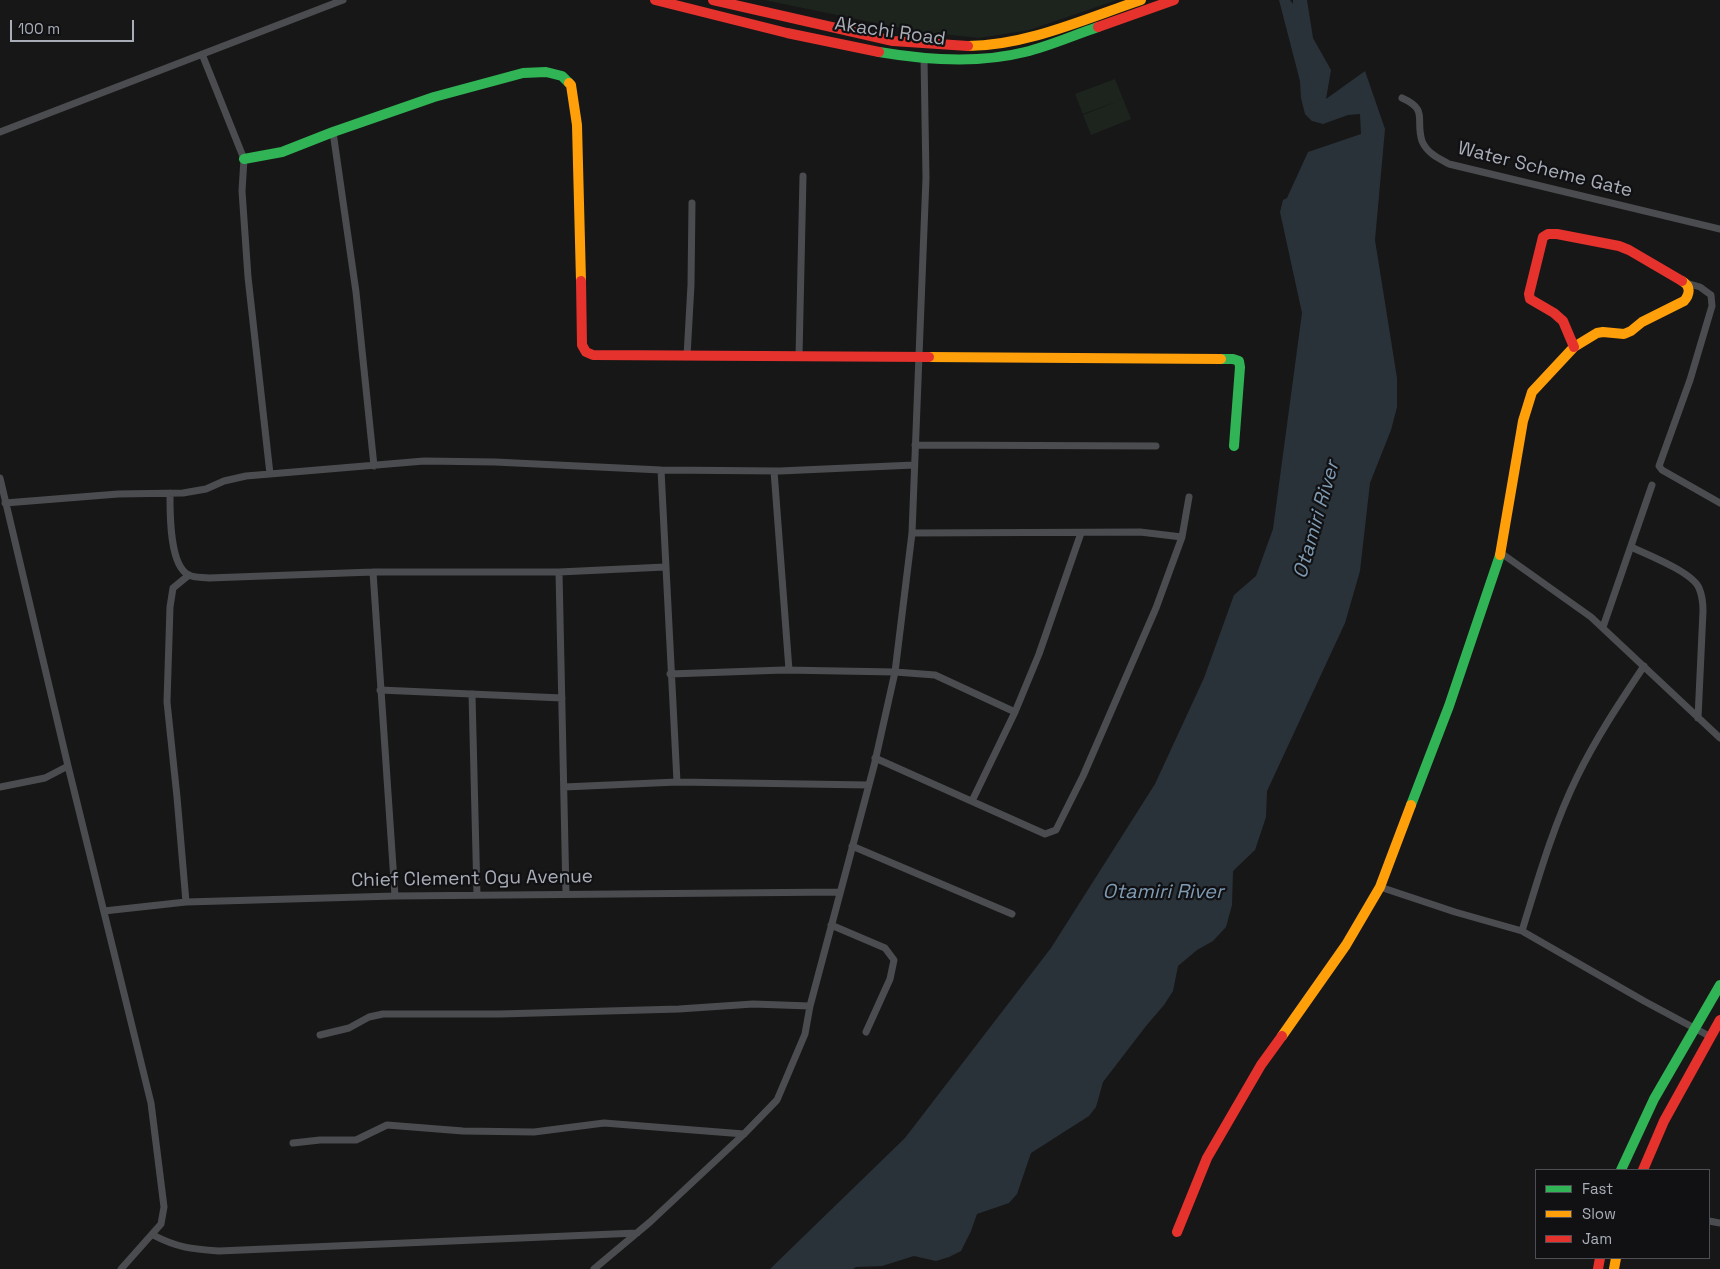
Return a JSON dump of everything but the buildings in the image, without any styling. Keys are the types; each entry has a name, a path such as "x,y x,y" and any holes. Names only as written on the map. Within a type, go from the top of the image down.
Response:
{"street":[{"path":"0,132 343,0"},
{"name":"Akachi Road","path":"655,0 851,47 924,58 975,59 1018,54 1042,47 1174,0"},
{"name":"Akachi Road","path":"713,0 893,41 966,46 1005,44 1026,39 1141,0"},
{"path":"202,54 244,159 242,191 248,277 270,474"},
{"path":"594,1269 637,1233 744,1134 777,1100 805,1034 810,1006 876,758 895,672 912,533 926,178 924,58"},
{"path":"244,159 282,152 434,97 523,73 546,72 562,76 571,85 576,125 582,345 586,352 593,355 1233,359 1239,361 1240,367 1234,446"},
{"name":"Water Scheme Gate","path":"1402,98 1412,102 1418,109 1422,141 1432,156 1449,164 1720,229"},
{"path":"333,132 356,292 374,466"},
{"path":"799,356 803,176"},
{"path":"687,356 691,286 692,203"},
{"path":"1574,347 1563,321 1554,313 1530,299 1529,294 1544,237 1548,234 1619,246 1686,283 1707,290 1711,295 1712,306 1690,380 1659,466 1720,503"},
{"path":"1177,1232 1207,1158 1256,1073 1346,946 1380,887 1448,706 1501,553 1528,402 1532,392 1574,347 1597,333 1624,334 1642,322 1684,300 1688,296 1689,289 1686,283"},
{"path":"915,445 1156,446"},
{"path":"5,503 118,494 170,493 206,489 224,481 246,476 424,461 661,470 774,471 914,465"},
{"path":"661,470 677,782"},
{"path":"774,471 789,670"},
{"path":"0,478 151,1104 164,1207 161,1224 121,1269"},
{"path":"1603,628 1652,486"},
{"path":"170,493 171,534 179,566 189,575 209,578 373,572 558,572 665,567"},
{"path":"876,758 1046,834 1056,830 1083,776 1156,608 1182,537 1188,497"},
{"path":"912,533 1140,532 1182,537"},
{"path":"972,801 1015,712 1039,654 1081,533"},
{"path":"1631,547 1689,576 1699,586 1703,612 1698,718"},
{"path":"1501,553 1591,617 1720,738"},
{"path":"373,572 395,896"},
{"path":"558,572 566,894"},
{"path":"186,902 167,702 170,607 173,588 189,575"},
{"path":"1522,931 1536,884 1565,804 1577,777 1613,713 1644,666"},
{"path":"670,674 789,670 895,672 934,676 1015,712"},
{"path":"380,690 562,698"},
{"path":"472,694 477,895"},
{"path":"0,787 44,778 68,766"},
{"path":"564,787 677,782 868,784"},
{"path":"852,846 1012,914"},
{"path":"1380,887 1455,912 1522,931 1695,1029 1711,1036"},
{"name":"Chief Clement Ogu Avenue","path":"104,911 186,902 395,896 840,892"},
{"path":"832,925 885,948 894,960 890,979 866,1032"},
{"path":"1621,1169 1654,1100 1720,984"},
{"path":"320,1035 349,1028 369,1017 383,1014 500,1014 678,1009 753,1004 810,1006"},
{"path":"1644,1169 1664,1120 1720,1020"},
{"path":"293,1143 320,1140 356,1140 387,1125 463,1131 534,1132 604,1123 744,1134"},
{"path":"153,1235 186,1248 219,1251 637,1233"}],"shaded area":[{"path":"764,0 1117,0 1029,30 979,38 915,31"},
{"path":"1115,79 1123,99 1083,114 1075,94"},
{"path":"1123,99 1131,119 1091,135 1083,115"}],"water":[{"name":"Otamiri River","path":"1279,0 1290,0 1293,4 1293,0 1307,0 1313,38 1331,70 1326,99 1365,71 1385,129 1375,240 1397,378 1397,407 1391,430 1370,483 1360,571 1345,623 1267,791 1266,817 1255,850 1233,871 1232,905 1226,927 1213,941 1197,950 1178,966 1173,991 1103,1082 1096,1107 1089,1116 1031,1153 1017,1194 1009,1203 977,1214 961,1251 936,1261 914,1256 882,1266 856,1267 853,1269 770,1269 905,1138 1051,948 1155,784 1204,678 1234,595 1256,576 1273,529 1302,313 1280,212 1283,200 1287,198 1308,152 1361,134 1360,114 1348,115 1323,124 1312,121 1305,114 1301,98 1300,81"}],"traffic: fast":[{"path":"879,52 952,60 1007,56 1053,44 1098,27"},
{"path":"244,159 282,152 434,97 523,73 546,72 562,76 569,83"},
{"path":"1221,359 1239,361 1240,367 1234,446"},
{"path":"1411,805 1449,706 1500,555"},
{"path":"1621,1169 1654,1099 1720,985"}],"traffic: slow":[{"path":"968,46 990,45 1034,36 1141,0"},
{"path":"569,83 571,85 577,125 581,281"},
{"path":"1500,555 1523,421 1532,392 1574,347 1597,333 1624,334 1642,322 1684,301 1689,290 1682,281"},
{"path":"929,357 1221,359"},
{"path":"1282,1036 1346,945 1380,887 1411,805"},
{"path":"1614,1269 1616,1259"}],"traffic: jam":[{"path":"655,0 787,33 879,52"},
{"path":"713,0 893,41 968,46"},
{"path":"1098,27 1174,0"},
{"path":"1574,347 1563,321 1554,313 1530,299 1529,294 1543,237 1548,234 1557,234 1619,246 1682,281"},
{"path":"581,281 582,345 586,352 593,355 929,357"},
{"path":"1643,1169 1664,1121 1720,1020"},
{"path":"1177,1232 1207,1158 1261,1065 1282,1036"},
{"path":"1598,1269 1600,1259"}]}
